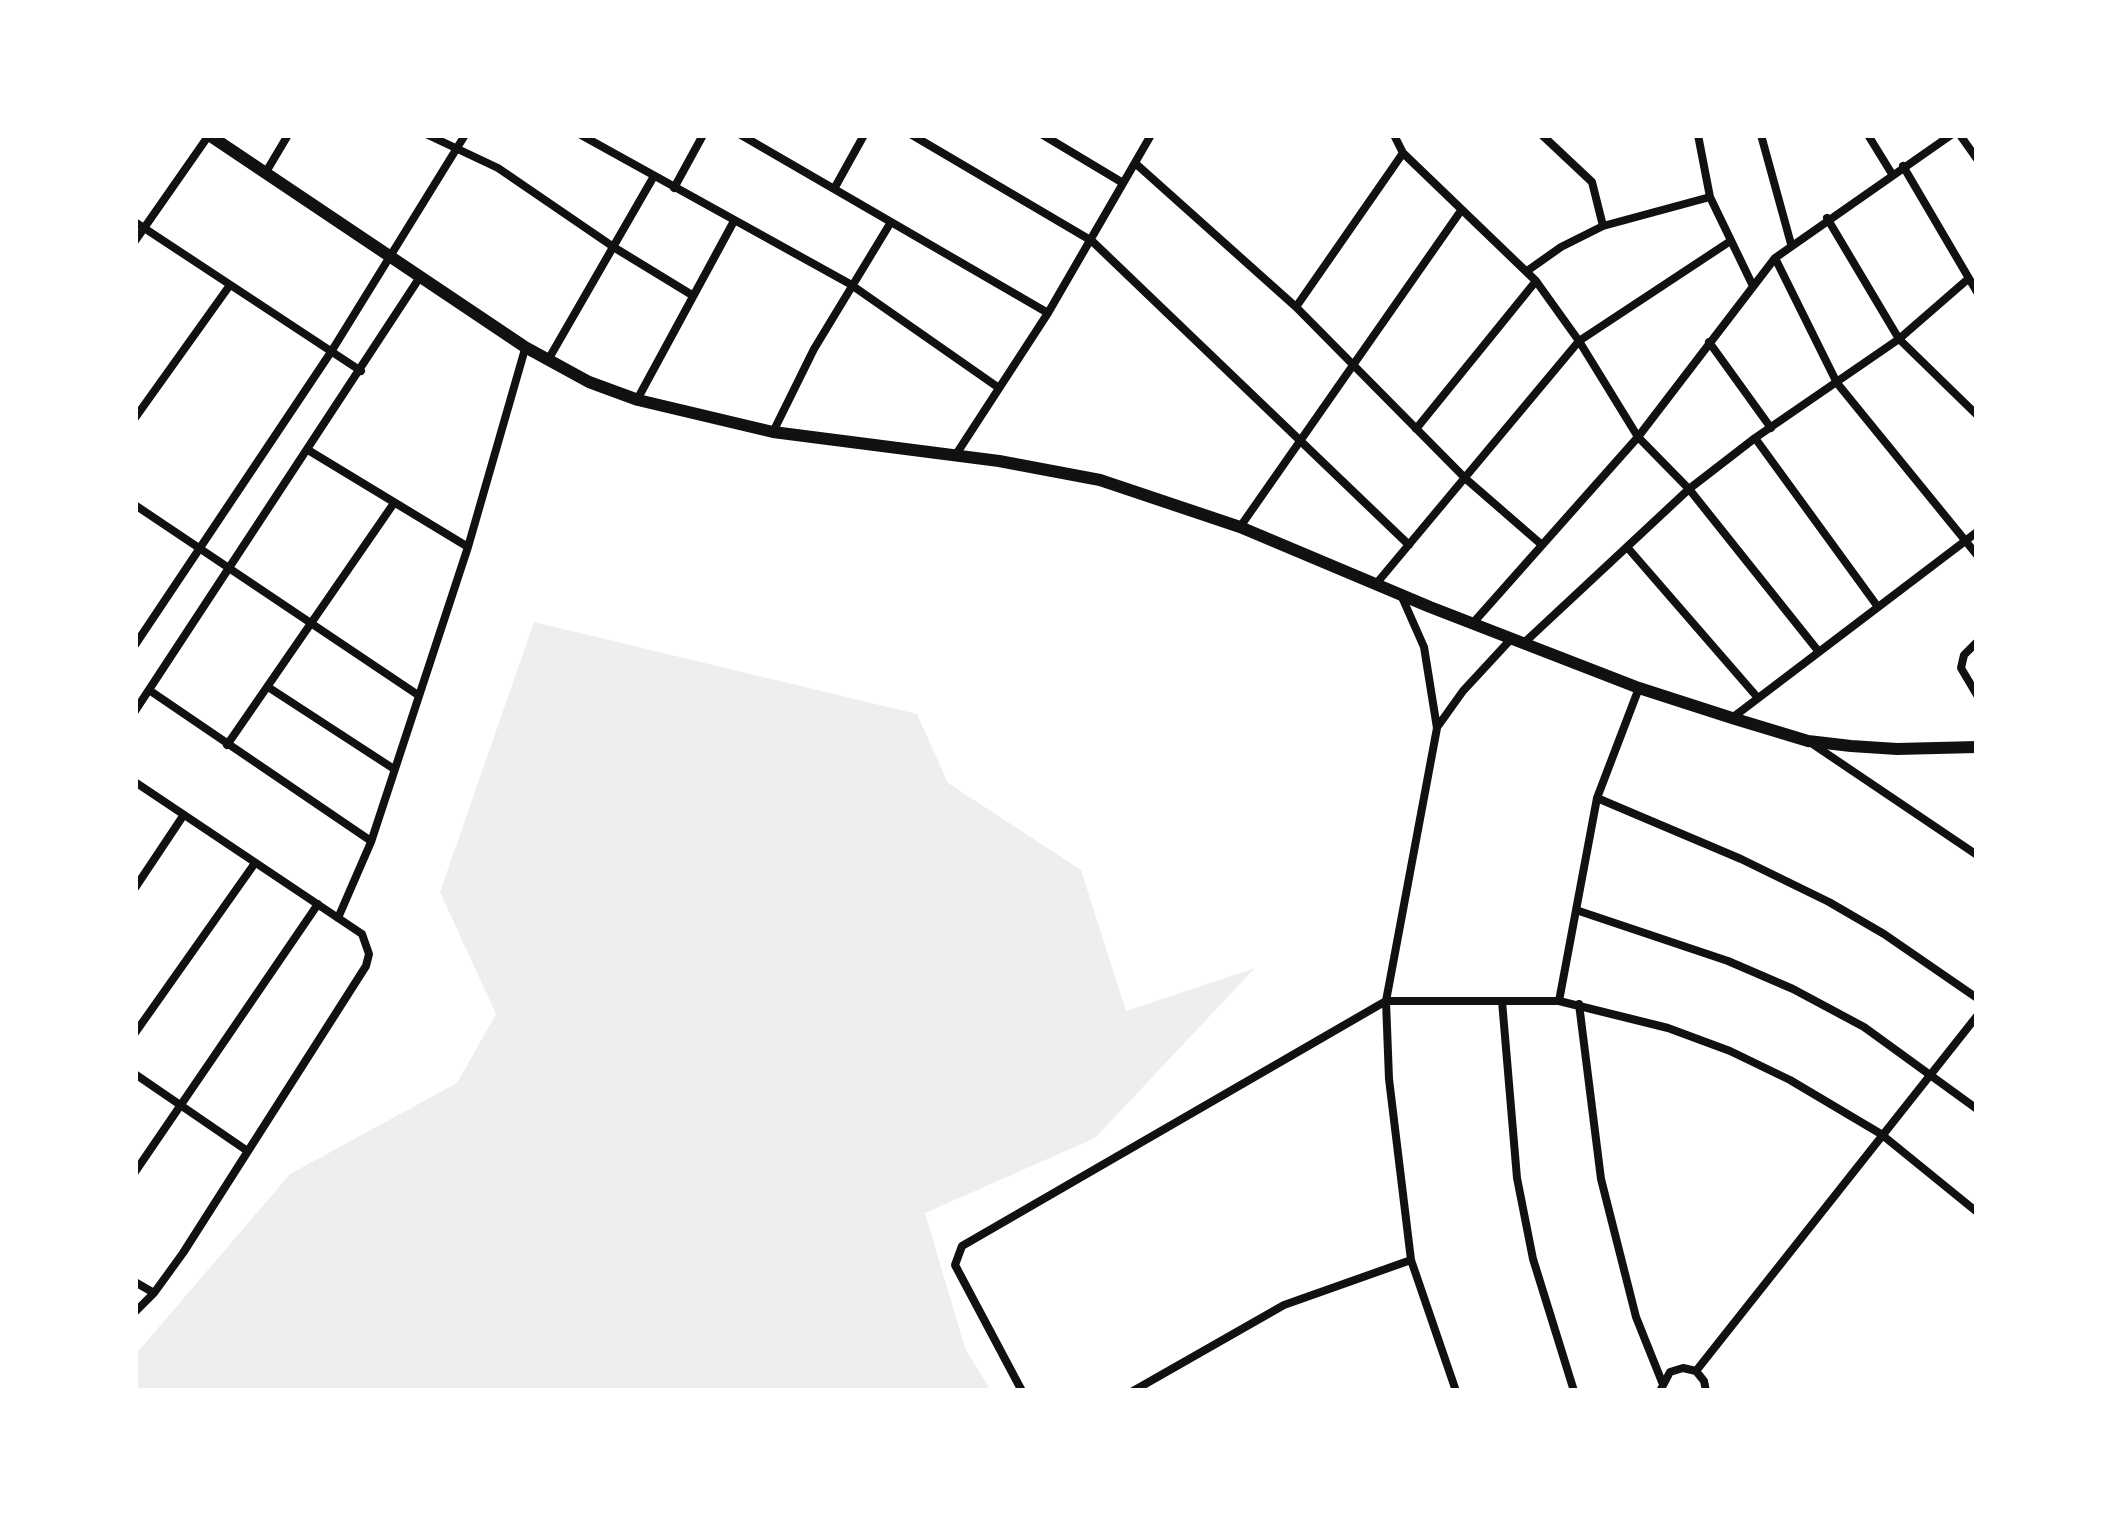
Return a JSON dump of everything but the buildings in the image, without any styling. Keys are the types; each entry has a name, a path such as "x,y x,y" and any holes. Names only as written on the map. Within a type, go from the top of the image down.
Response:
{"main road":[{"path":"209,135 525,347 589,382 638,400 773,432 1100,480 1240,527 1639,688 1732,718 1808,741 1897,749 1977,747"}],"street":[{"path":"135,241 140,225 209,135"},
{"path":"265,173 288,135"},
{"path":"428,135 497,168 692,295"},
{"path":"135,645 331,352 465,135"},
{"path":"580,135 850,284 999,388"},
{"path":"674,188 703,135"},
{"path":"741,135 1048,313"},
{"path":"834,189 864,135"},
{"path":"912,135 1091,241 1409,545"},
{"path":"1043,135 1123,183"},
{"path":"954,457 1048,313 1151,135"},
{"path":"1394,135 1402,153 1536,280 1638,437 1689,489 1819,652"},
{"path":"1542,135 1592,182 1603,226"},
{"path":"1688,135 1702,150"},
{"path":"1698,135 1710,197 1752,284"},
{"path":"1761,135 1791,244"},
{"path":"1868,135 1892,174"},
{"path":"1473,623 1638,437 1775,258 1903,166 1955,135 1977,159"},
{"path":"1296,308 1402,153"},
{"path":"1135,163 1296,308 1466,479 1542,544"},
{"path":"1903,166 1977,292"},
{"path":"548,360 654,176"},
{"path":"1527,271 1603,226 1710,197"},
{"path":"1240,527 1460,212"},
{"path":"1827,218 1899,339 1977,416"},
{"path":"638,400 734,221"},
{"path":"773,432 850,284 891,221"},
{"path":"140,225 361,371"},
{"path":"1375,585 1579,340 1730,242"},
{"path":"1775,258 1837,383 1977,555"},
{"path":"135,711 419,277"},
{"path":"1437,728 1463,691 1689,489 1899,339 1968,279"},
{"path":"1416,429 1536,280"},
{"path":"135,418 230,285"},
{"path":"1709,342 1771,428"},
{"path":"338,918 371,842 469,547 525,347"},
{"path":"1755,438 1878,607"},
{"path":"308,449 469,547"},
{"path":"227,745 394,503"},
{"path":"135,505 418,694"},
{"path":"1732,718 1977,532"},
{"path":"1627,547 1757,698"},
{"path":"1400,594 1424,647 1437,728 1386,1001 1391,1100 1411,1260 1456,1391"},
{"path":"1977,642 1961,661 1964,676 1977,694"},
{"path":"268,687 394,770"},
{"path":"1559,1001 1597,798 1639,688"},
{"path":"149,690 371,842"},
{"path":"1808,741 1976,852"},
{"path":"135,782 362,934 368,946 368,961 213,1208 154,1293 135,1312"},
{"path":"1597,798 1829,902 1977,998"},
{"path":"135,888 184,816"},
{"path":"135,1033 255,863"},
{"path":"135,1172 318,904"},
{"path":"1576,910 1728,961 1793,989 1864,1028 1977,1109"},
{"path":"1022,1391 955,1265 962,1246 1386,1001 1559,1001 1668,1028 1790,1080 1880,1135 1977,1212"},
{"path":"1502,1001 1511,1129 1523,1213 1574,1391"},
{"path":"1579,1004 1601,1179 1636,1317 1661,1387"},
{"path":"1696,1371 1977,1016"},
{"path":"135,1074 246,1150"},
{"path":"1133,1391 1284,1304 1411,1260"},
{"path":"135,1282 154,1293"},
{"path":"1661,1387 1670,1372 1683,1368 1696,1371 1706,1391"}],"shaded area":[{"path":"534,622 917,714 948,783 1081,870 1126,1011 1255,968 1095,1138 925,1213 965,1348 991,1391 135,1391 135,1355 290,1174 457,1083 496,1014 440,892"}]}
